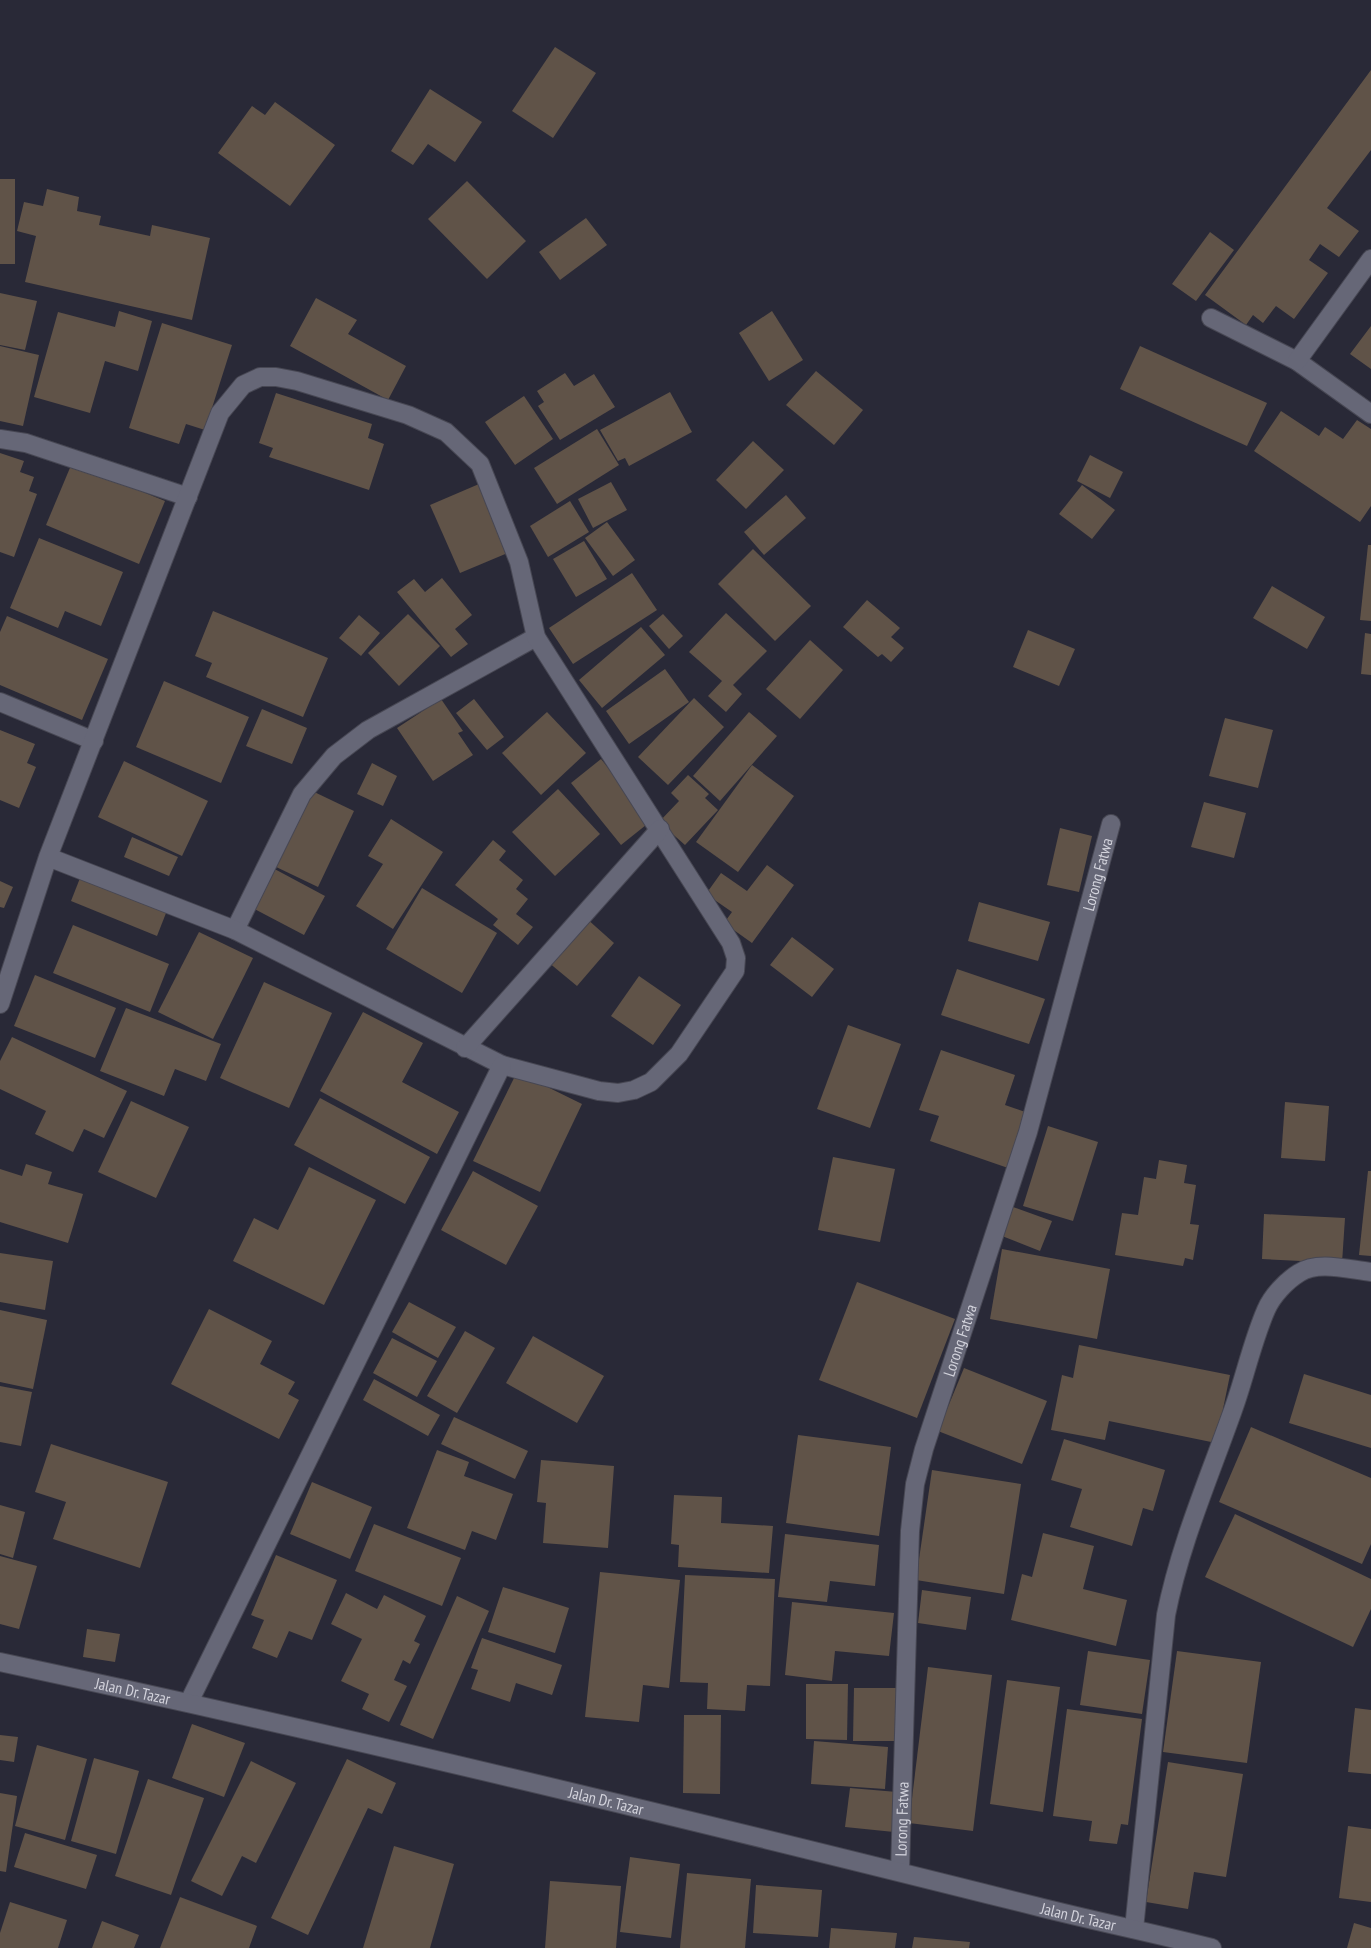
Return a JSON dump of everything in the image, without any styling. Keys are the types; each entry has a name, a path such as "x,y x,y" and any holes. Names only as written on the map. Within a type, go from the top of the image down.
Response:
{"street":[{"path":"1297,361 1371,260"},
{"path":"1210,318 1297,361 1371,414"},
{"path":"0,1004 48,857 220,413 243,385 260,377 297,381 408,415 446,432 480,464 519,562 536,637 731,944 736,958 735,971 679,1054 651,1082 618,1094 599,1091 502,1065 235,930 48,857"},
{"path":"0,439 26,443 188,497"},
{"path":"235,930 302,794 334,756 368,730 536,637"},
{"path":"0,702 94,741"},
{"name":"Lorong Fatwa","path":"900,1871 910,1531 915,1484 924,1449 1028,1132 1111,824"},
{"path":"465,1048 660,830"},
{"path":"189,1702 502,1065"},
{"path":"1134,1929 1166,1615 1171,1589 1179,1560 1234,1408 1267,1308 1284,1285 1301,1271 1319,1266 1371,1272"},
{"name":"Jalan Dr. Tazar","path":"0,1662 189,1702 900,1871 1038,1907 1212,1948"}],"building":[{"path":"555,47 596,73 553,138 512,111"},
{"path":"1371,70 1371,150 1327,208 1359,231 1339,257 1320,244 1309,260 1328,273 1294,319 1276,306 1263,323 1253,315 1246,325 1205,295"},
{"path":"430,89 482,122 455,162 428,144 413,165 391,151"},
{"path":"275,102 335,145 290,206 218,153 252,106 265,115"},
{"path":"0,179 15,179 15,264 0,264"},
{"path":"467,181 526,241 487,279 428,219"},
{"path":"47,189 79,197 77,211 101,216 99,225 150,236 152,225 210,238 192,320 25,282 36,236 17,231 24,202 43,206"},
{"path":"586,218 607,245 560,280 539,252"},
{"path":"1210,232 1234,250 1196,301 1172,284"},
{"path":"0,293 37,301 25,350 0,345"},
{"path":"316,298 357,320 348,334 406,366 388,400 290,346"},
{"path":"119,311 152,321 138,371 105,361 90,413 34,397 58,312 115,327"},
{"path":"772,311 803,360 769,381 739,333"},
{"path":"162,323 232,345 205,430 186,424 179,444 129,428"},
{"path":"1371,326 1371,369 1350,354"},
{"path":"0,346 39,355 23,426 0,421"},
{"path":"1140,346 1267,403 1247,446 1120,389"},
{"path":"816,371 863,410 834,445 786,405"},
{"path":"565,373 574,386 594,374 615,407 560,440 538,406 544,402 537,391"},
{"path":"670,392 692,432 629,466 625,458 618,461 600,430"},
{"path":"276,393 372,424 368,438 384,444 369,490 269,457 273,448 259,443"},
{"path":"524,396 553,439 515,465 485,422"},
{"path":"1281,411 1319,436 1325,427 1343,439 1357,420 1371,429 1371,506 1360,522 1254,451"},
{"path":"597,429 619,465 557,504 534,468"},
{"path":"753,441 784,470 746,509 716,480"},
{"path":"0,453 24,461 20,472 34,477 29,491 37,494 14,557 0,552"},
{"path":"1090,455 1123,472 1110,498 1077,481"},
{"path":"72,463 165,501 139,564 46,525"},
{"path":"611,482 627,510 593,528 578,499"},
{"path":"479,484 510,552 460,573 430,505"},
{"path":"1082,485 1115,510 1092,539 1059,514"},
{"path":"786,495 806,518 764,555 744,532"},
{"path":"570,501 589,532 548,557 530,526"},
{"path":"607,522 635,560 613,576 585,538"},
{"path":"39,538 123,572 101,626 65,611 58,628 10,608"},
{"path":"584,541 607,579 576,597 553,559"},
{"path":"1368,545 1371,545 1371,621 1360,620"},
{"path":"753,549 811,606 775,641 718,584"},
{"path":"632,573 657,610 573,664 549,628"},
{"path":"442,578 472,615 455,629 468,644 451,657 397,592 414,579 425,592"},
{"path":"1272,586 1325,617 1307,649 1253,618"},
{"path":"867,600 900,628 891,637 904,648 891,662 882,654 878,657 843,627"},
{"path":"213,611 328,658 303,717 206,677 212,663 195,656"},
{"path":"726,613 767,651 733,685 742,694 726,712 708,696 722,681 689,652"},
{"path":"408,614 440,646 399,686 368,653"},
{"path":"663,614 683,636 669,649 649,626"},
{"path":"359,615 380,633 361,656 339,638"},
{"path":"7,616 108,659 82,720 0,685 0,632"},
{"path":"641,627 665,655 602,708 579,680"},
{"path":"1028,630 1075,649 1059,686 1013,667"},
{"path":"1365,633 1371,634 1371,675 1361,674"},
{"path":"810,640 843,670 800,719 766,689"},
{"path":"665,669 689,702 629,744 606,711"},
{"path":"164,681 249,717 221,783 136,747"},
{"path":"694,698 724,727 668,785 638,757"},
{"path":"441,699 463,731 458,733 473,755 433,781 397,728"},
{"path":"474,699 504,737 487,750 456,713"},
{"path":"262,709 307,728 292,764 246,746"},
{"path":"547,712 586,753 541,795 502,753"},
{"path":"749,712 777,736 720,801 693,776"},
{"path":"1225,718 1273,730 1258,788 1209,776"},
{"path":"0,730 35,744 27,763 36,767 19,808 0,800"},
{"path":"601,759 651,821 621,845 571,783"},
{"path":"124,761 208,801 182,856 98,817"},
{"path":"372,763 397,776 383,806 357,794"},
{"path":"752,765 794,796 738,872 696,842"},
{"path":"688,775 709,794 705,798 718,810 685,845 659,822 679,801 671,793"},
{"path":"308,789 354,811 318,887 272,865"},
{"path":"558,789 600,834 555,876 512,832"},
{"path":"1204,802 1246,813 1234,858 1191,847"},
{"path":"391,819 443,852 393,929 356,906 383,864 368,856"},
{"path":"1060,828 1092,836 1079,892 1047,885"},
{"path":"132,837 178,857 169,876 124,857"},
{"path":"493,840 506,851 499,860 523,880 516,889 528,899 516,914 533,927 518,945 493,925 498,919 455,885"},
{"path":"767,865 794,885 752,943 724,923 732,912 706,894 721,873 747,891"},
{"path":"269,866 325,896 304,935 249,906"},
{"path":"82,873 168,908 157,936 71,901"},
{"path":"0,881 13,887 4,908 0,907"},
{"path":"422,888 497,933 462,993 386,949"},
{"path":"979,902 1050,922 1038,961 968,941"},
{"path":"586,918 614,943 577,986 548,962"},
{"path":"73,925 169,964 150,1012 53,973"},
{"path":"199,932 253,958 213,1039 158,1012"},
{"path":"792,937 834,969 812,997 770,965"},
{"path":"957,969 1045,999 1029,1044 941,1015"},
{"path":"35,975 116,1008 95,1058 14,1026"},
{"path":"639,976 681,1005 653,1045 611,1016"},
{"path":"264,982 332,1013 289,1108 220,1078"},
{"path":"126,1008 221,1044 206,1081 175,1069 164,1096 100,1071"},
{"path":"363,1012 423,1043 402,1082 459,1112 437,1154 320,1091"},
{"path":"848,1025 901,1044 870,1128 817,1109"},
{"path":"12,1037 127,1091 104,1138 84,1129 73,1152 35,1134 46,1111 0,1089 0,1061"},
{"path":"941,1050 1015,1075 1005,1105 1028,1113 1008,1168 930,1141 939,1116 919,1110"},
{"path":"517,1072 582,1104 540,1192 473,1161"},
{"path":"320,1098 430,1157 405,1204 294,1145"},
{"path":"131,1101 189,1127 156,1198 98,1172"},
{"path":"1285,1102 1329,1106 1325,1161 1281,1158"},
{"path":"1048,1126 1098,1142 1073,1221 1023,1206"},
{"path":"833,1157 895,1169 880,1242 818,1230"},
{"path":"1159,1160 1187,1165 1184,1183 1196,1185 1190,1224 1199,1225 1193,1260 1185,1258 1183,1266 1115,1255 1122,1213 1138,1215 1144,1177 1156,1179"},
{"path":"26,1164 52,1172 48,1184 83,1194 68,1243 0,1222 0,1169 22,1176"},
{"path":"309,1167 376,1200 324,1305 233,1261 254,1218 278,1230"},
{"path":"473,1171 538,1206 506,1265 441,1230"},
{"path":"1368,1171 1371,1171 1371,1256 1359,1255"},
{"path":"1013,1207 1052,1221 1040,1251 1002,1236"},
{"path":"1264,1214 1345,1218 1342,1263 1262,1259"},
{"path":"1002,1249 1110,1269 1097,1339 990,1319"},
{"path":"0,1253 53,1261 45,1310 0,1302"},
{"path":"857,1282 955,1319 917,1418 819,1380"},
{"path":"409,1302 456,1327 438,1358 392,1332"},
{"path":"209,1309 272,1341 260,1364 295,1382 288,1394 299,1400 279,1439 171,1384"},
{"path":"0,1310 47,1320 33,1389 0,1382"},
{"path":"465,1331 495,1348 457,1413 427,1396"},
{"path":"533,1336 604,1376 577,1423 506,1383"},
{"path":"392,1338 437,1361 417,1397 373,1373"},
{"path":"1079,1345 1230,1375 1216,1443 1109,1421 1105,1440 1051,1430 1062,1375 1073,1378"},
{"path":"964,1368 1047,1401 1022,1464 938,1431"},
{"path":"1304,1374 1371,1395 1371,1448 1289,1423"},
{"path":"374,1379 440,1415 428,1436 363,1400"},
{"path":"0,1386 32,1392 21,1446 0,1442"},
{"path":"454,1417 528,1451 515,1479 441,1444"},
{"path":"1251,1427 1371,1478 1371,1544 1362,1564 1219,1502"},
{"path":"798,1435 891,1447 879,1536 786,1523"},
{"path":"1064,1439 1165,1470 1153,1511 1143,1508 1132,1546 1070,1527 1082,1489 1051,1480"},
{"path":"51,1444 168,1482 140,1568 53,1539 66,1502 35,1492"},
{"path":"437,1450 469,1462 464,1476 513,1494 496,1540 472,1531 465,1550 407,1528"},
{"path":"541,1460 614,1466 608,1548 543,1543 546,1503 537,1502"},
{"path":"932,1470 1021,1484 1004,1594 916,1580"},
{"path":"312,1482 372,1507 350,1559 290,1534"},
{"path":"674,1495 722,1497 721,1523 773,1526 769,1573 678,1567 679,1545 671,1544"},
{"path":"0,1505 25,1512 13,1558 0,1554"},
{"path":"1235,1514 1371,1579 1371,1609 1353,1647 1205,1577"},
{"path":"374,1524 461,1558 442,1606 355,1571"},
{"path":"1043,1533 1094,1546 1083,1589 1127,1600 1116,1646 1011,1620 1022,1574 1032,1577"},
{"path":"785,1534 879,1545 875,1586 830,1581 827,1602 778,1597"},
{"path":"276,1555 337,1580 312,1640 289,1631 277,1658 252,1648 264,1620 251,1615"},
{"path":"0,1556 37,1566 19,1629 0,1624"},
{"path":"600,1572 680,1580 669,1688 643,1685 639,1722 585,1717"},
{"path":"685,1575 775,1579 770,1686 747,1685 745,1711 707,1709 708,1683 680,1682"},
{"path":"503,1587 569,1608 555,1653 488,1632"},
{"path":"922,1590 971,1597 966,1630 918,1623"},
{"path":"346,1593 377,1609 384,1595 426,1616 414,1641 420,1644 410,1664 403,1660 394,1680 407,1686 389,1722 362,1709 369,1694 341,1681 362,1639 331,1624"},
{"path":"457,1596 489,1611 433,1739 400,1725"},
{"path":"792,1602 894,1613 889,1656 835,1651 832,1681 785,1675"},
{"path":"87,1629 120,1634 115,1662 83,1657"},
{"path":"482,1638 562,1665 552,1695 516,1683 510,1702 471,1689 478,1670 471,1668"},
{"path":"1088,1651 1150,1660 1142,1714 1080,1705"},
{"path":"1177,1651 1261,1662 1247,1763 1163,1752"},
{"path":"928,1667 992,1675 973,1831 909,1823"},
{"path":"1007,1680 1060,1687 1043,1812 990,1804"},
{"path":"806,1684 848,1684 847,1740 806,1739"},
{"path":"854,1688 898,1688 898,1741 853,1741"},
{"path":"1355,1708 1371,1710 1371,1774 1348,1772"},
{"path":"1067,1709 1142,1719 1128,1825 1121,1824 1117,1844 1089,1841 1092,1821 1053,1816"},
{"path":"684,1715 721,1715 720,1794 683,1793"},
{"path":"192,1724 245,1743 224,1797 172,1778"},
{"path":"0,1735 18,1737 14,1762 0,1760"},
{"path":"814,1741 888,1747 885,1789 811,1784"},
{"path":"37,1745 87,1759 65,1840 15,1826"},
{"path":"94,1758 139,1771 116,1854 71,1841"},
{"path":"347,1759 396,1783 382,1814 368,1808 308,1935 271,1918"},
{"path":"251,1761 296,1783 256,1863 242,1856 222,1896 191,1881"},
{"path":"1168,1762 1243,1774 1226,1877 1194,1872 1188,1909 1146,1902"},
{"path":"148,1779 204,1798 171,1895 115,1876"},
{"path":"850,1788 897,1792 894,1832 845,1827"},
{"path":"0,1793 17,1796 6,1872 0,1871"},
{"path":"1348,1826 1371,1829 1371,1902 1339,1898"},
{"path":"25,1833 97,1855 86,1889 14,1867"},
{"path":"394,1846 454,1864 430,1948 363,1948"},
{"path":"630,1857 680,1864 671,1938 620,1932"},
{"path":"687,1873 751,1879 745,1948 680,1948"},
{"path":"550,1881 621,1886 616,1948 545,1948"},
{"path":"756,1885 822,1890 818,1937 753,1933"},
{"path":"180,1897 257,1926 249,1948 160,1948"},
{"path":"10,1902 67,1920 58,1948 0,1948 0,1933"},
{"path":"102,1921 139,1935 134,1948 92,1948"},
{"path":"1354,1923 1371,1928 1371,1948 1347,1948"},
{"path":"831,1928 897,1933 895,1948 829,1948"},
{"path":"914,1937 970,1942 969,1948 912,1948"}]}
